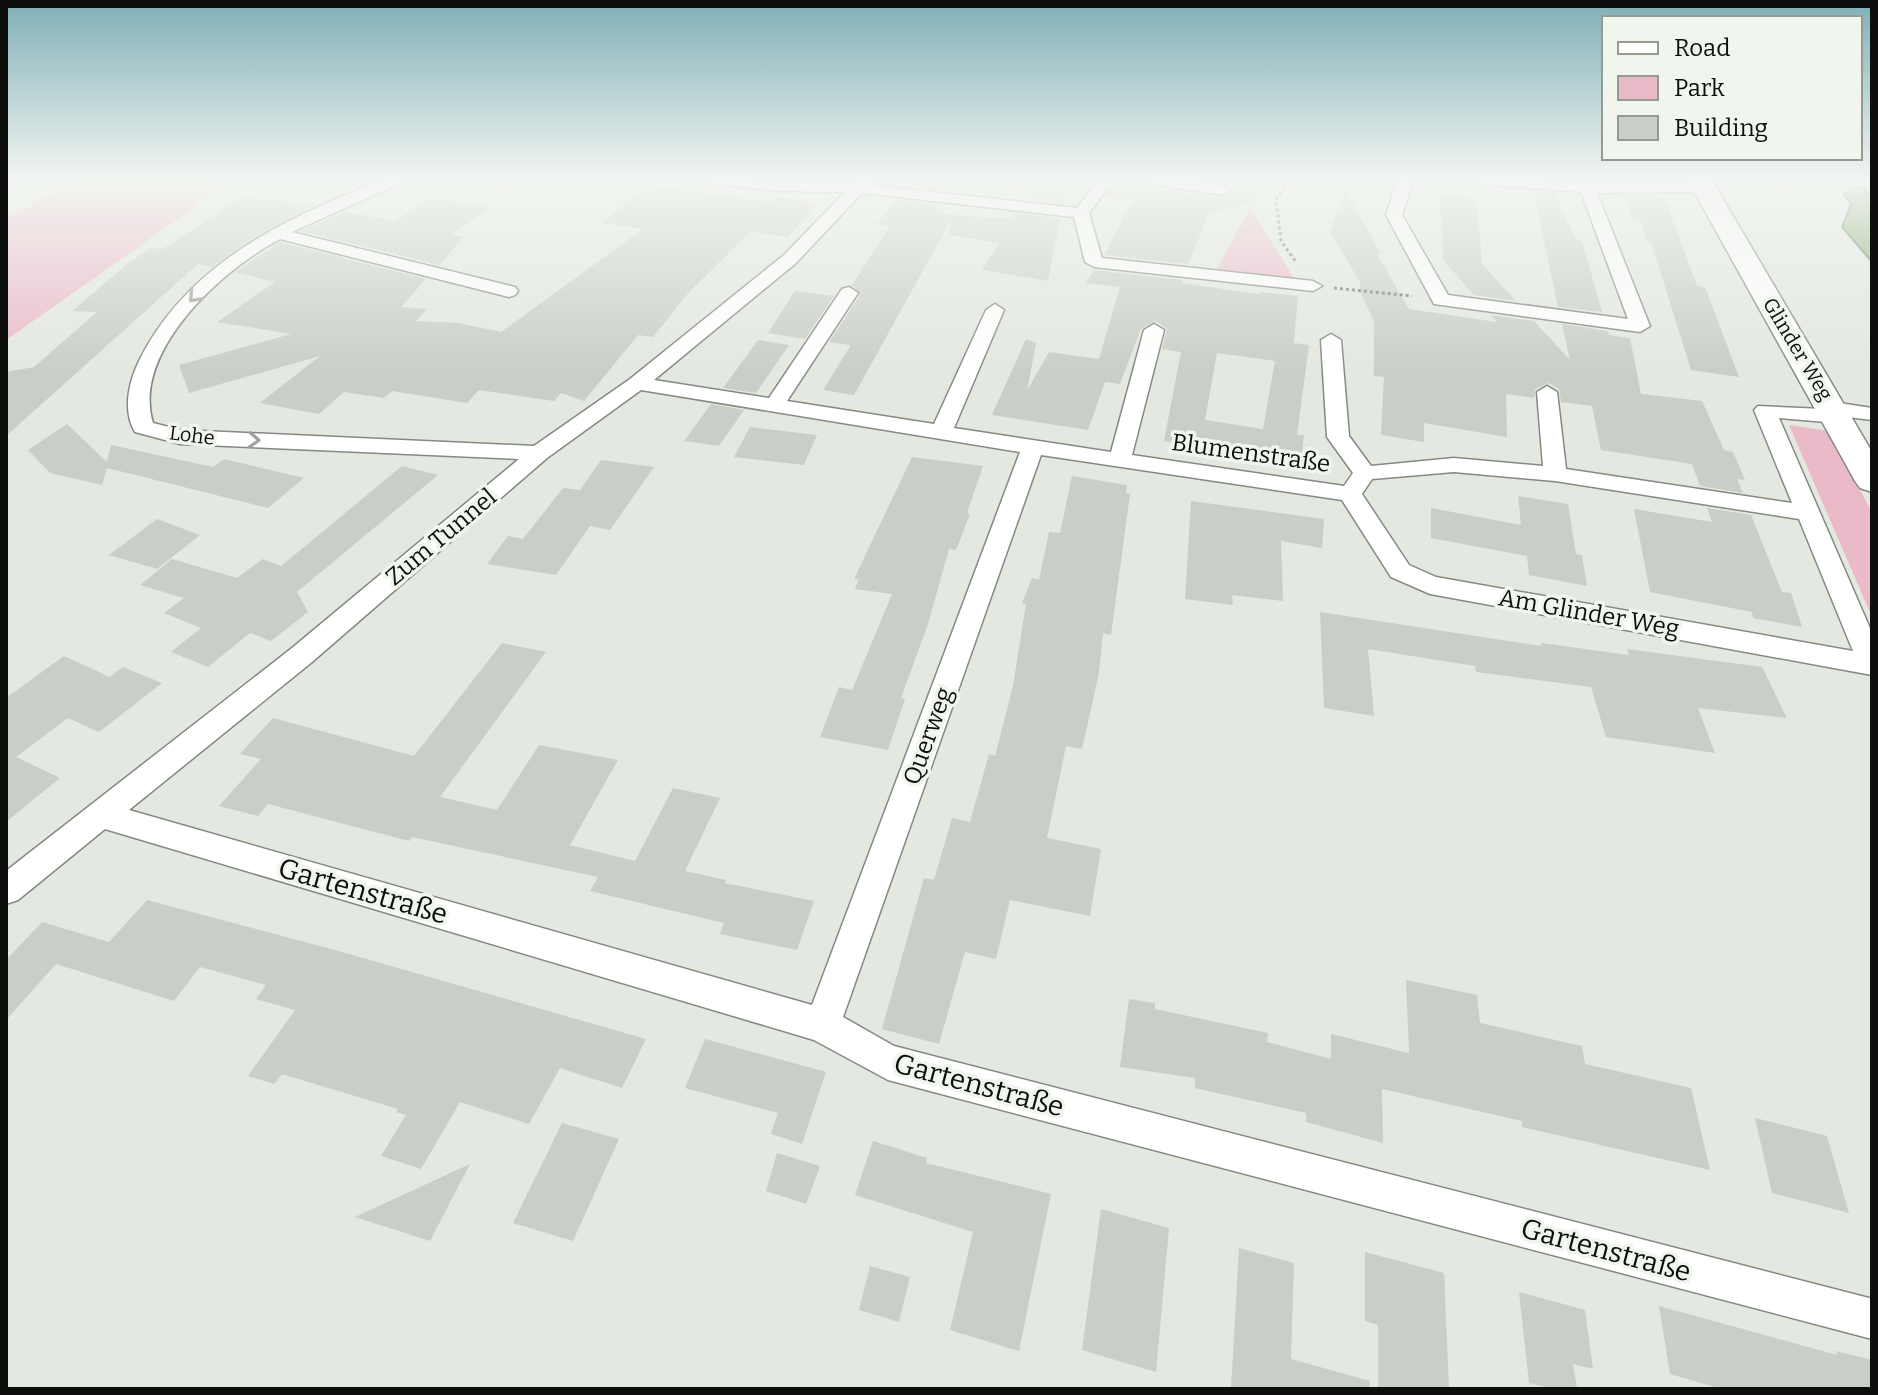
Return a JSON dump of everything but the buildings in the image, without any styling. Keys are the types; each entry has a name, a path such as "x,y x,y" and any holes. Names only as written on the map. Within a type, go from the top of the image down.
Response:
{"street":[{"name":"Lohe","path":"260,242 216,273 171,321 141,377 137,409 143,427 180,437 539,453"},
{"path":"313,242 509,291"},
{"name":"Zum Tunnel","path":"6,890 302,655 539,453 637,383 790,259 806,242"},
{"path":"1089,242 1094,262 1313,286"},
{"path":"1409,242 1441,300 1640,326 1608,242"},
{"name":"Glinder Weg","path":"1735,242 1872,481"},
{"path":"775,404 849,293"},
{"path":"941,432 995,310"},
{"path":"1120,460 1154,330"},
{"name":"Am Glinder Weg","path":"1331,340 1338,437 1400,571 1430,585 1872,664"},
{"name":"Blumenstraße","path":"637,383 1120,460 1357,483 1454,465 1555,474 1809,513"},
{"path":"1547,392 1555,474"},
{"name":"Am Glinder Weg","path":"1835,413 1765,410 1872,664"},
{"path":"1835,413 1872,414"},
{"name":"Querweg","path":"822,1025 1033,447"},
{"name":"Gartenstraße","path":"101,815 822,1025 888,1062 1869,1319"}],"path":[{"path":"1282,242 1313,286 1441,300"}],"green space":[{"path":"6,242 145,242 6,340"},
{"path":"1232,242 1271,242 1294,278 1217,269"},
{"path":"1789,425 1830,431 1872,513 1872,617"}],"shaded area":[{"path":"1855,242 1872,242 1872,262"}]}
